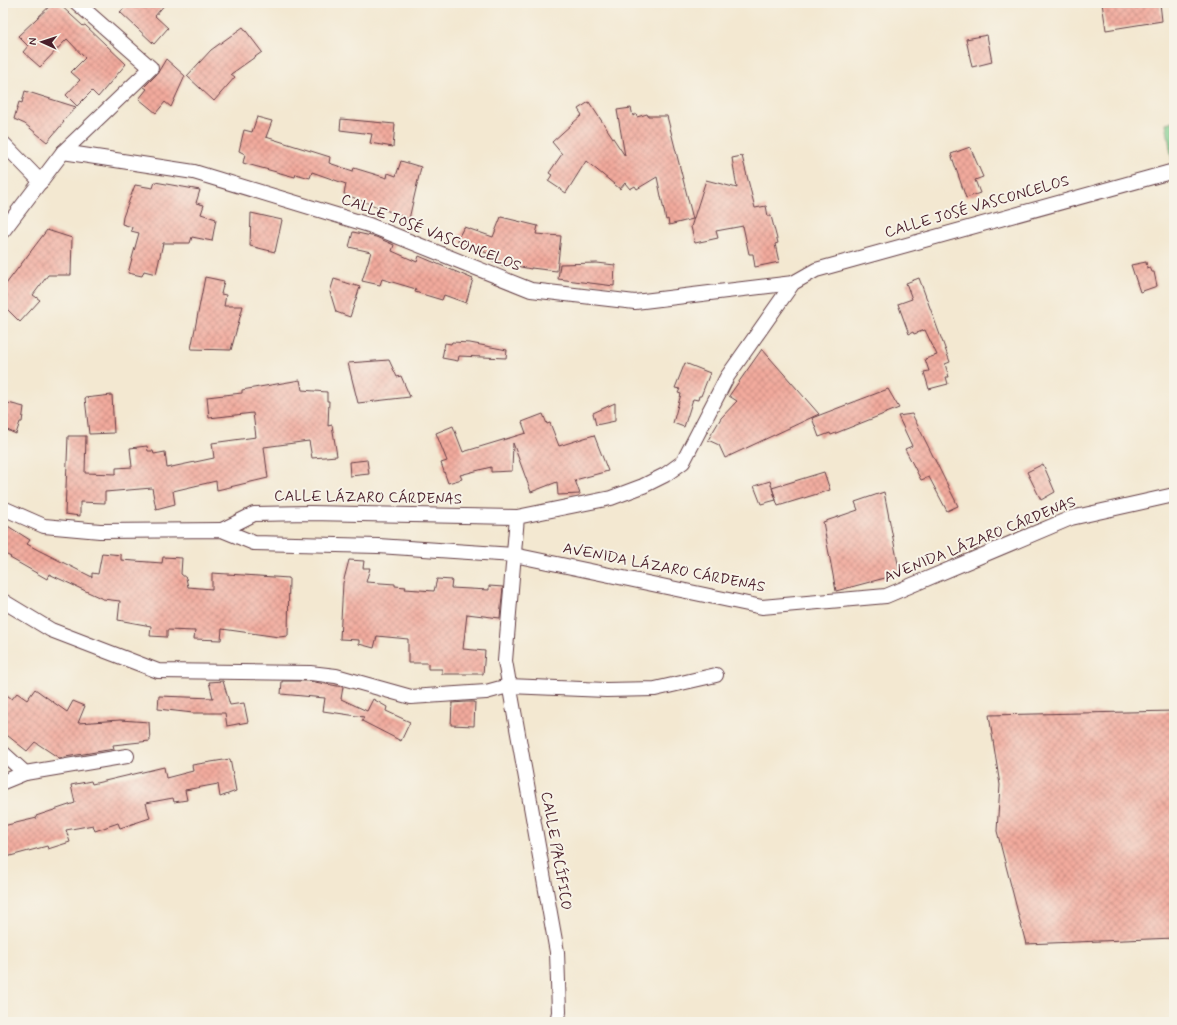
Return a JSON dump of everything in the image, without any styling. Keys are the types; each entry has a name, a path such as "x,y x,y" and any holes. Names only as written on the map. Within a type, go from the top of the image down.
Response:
{"street":[{"path":"3,232 63,152 151,68 81,4"},
{"path":"3,143 41,182"},
{"name":"CALLE JOSÉ VASCONCELOS","path":"63,152 194,172 369,225 531,290 635,302 793,283 816,270 1174,170"},
{"name":"CALLE JOSÉ VASCONCELOS","path":"517,517 611,498 665,475 683,462 727,377 793,283"},
{"name":"AVENIDA LÁZARO CÁRDENAS","path":"514,555 762,607 886,596 1071,518 1174,495"},
{"name":"CALLE LÁZARO CÁRDENAS","path":"3,508 44,526 100,531 222,530 254,543 370,546 514,555"},
{"name":"CALLE LÁZARO CÁRDENAS","path":"222,530 254,514 310,513 517,517"},
{"path":"514,555 517,517"},
{"name":"CALLE PACÍFICO","path":"514,555 505,661 508,686 557,952 559,1012 557,1022"},
{"path":"3,601 51,630 158,671 310,673 336,676 411,697 486,692 508,686 606,690 655,689 716,675"},
{"path":"3,753 26,773"},
{"path":"3,782 26,773 127,756"}],"green space":[{"path":"1174,121 1174,159 1172,160 1166,123"}],"building":[{"path":"53,3 58,3 83,26 85,25 126,64 98,97 92,91 77,106 66,95 80,80 71,72 85,58 67,39 40,67 23,52 28,46 18,36"},
{"path":"130,3 166,3 155,16 168,28 154,44 120,12"},
{"path":"1102,3 1160,3 1162,21 1106,30"},
{"path":"243,27 262,52 231,74 235,77 214,101 187,76 211,50"},
{"path":"987,35 992,62 972,67 966,39"},
{"path":"166,59 185,76 171,107 165,102 156,113 139,99 147,89 144,87 157,74"},
{"path":"25,91 76,107 47,142 25,124 14,119 19,102 22,103"},
{"path":"589,102 625,156 617,110 631,108 633,116 636,114 637,117 647,114 648,116 667,116 693,219 669,225 668,219 666,220 657,177 637,189 635,186 630,189 625,183 620,189 586,161 566,193 548,181 552,175 549,173 562,154 552,142 582,115 578,109"},
{"path":"257,117 272,121 266,137 330,157 329,163 353,171 354,168 387,178 388,173 396,176 401,161 421,167 409,219 344,194 346,184 312,172 310,178 296,174 295,177 243,163 245,154 239,151 244,130 252,132"},
{"path":"341,119 395,124 393,147 370,143 372,134 340,130"},
{"path":"970,147 983,177 975,180 980,193 966,198 951,154"},
{"path":"742,156 755,208 766,206 768,216 771,216 778,243 775,244 779,262 755,267 753,254 749,254 743,226 716,231 718,238 695,243 691,227 706,180 737,188 732,158"},
{"path":"155,182 200,190 196,203 204,205 201,214 216,219 212,241 192,237 190,243 163,243 156,274 144,271 142,276 128,273 139,233 131,231 132,227 122,224 123,217 135,185 153,188"},
{"path":"251,213 282,220 275,252 250,246"},
{"path":"501,217 538,226 536,234 561,236 557,271 531,269 506,264 506,267 487,258 489,254 457,240 464,227 493,237"},
{"path":"47,230 72,238 71,275 48,275 33,295 40,300 20,322 3,305 3,288"},
{"path":"353,232 376,237 394,245 392,251 417,262 419,256 473,279 466,303 444,295 442,300 415,292 416,289 382,279 380,285 362,281 371,252 349,247"},
{"path":"1146,262 1147,268 1150,267 1152,272 1154,272 1157,286 1140,292 1131,265"},
{"path":"597,263 615,265 614,286 558,279 560,264"},
{"path":"205,277 224,281 221,294 226,295 224,306 243,306 231,350 191,349"},
{"path":"919,278 950,362 945,364 949,377 946,377 948,384 929,389 924,372 929,371 925,359 937,355 925,330 914,334 913,332 909,334 898,304 912,299 906,283"},
{"path":"334,279 360,287 350,317 336,312 330,292"},
{"path":"452,342 470,343 507,350 506,358 459,356 458,361 442,358 445,343 451,344"},
{"path":"762,349 819,414 725,458 719,445 708,440 721,418 737,401 729,396"},
{"path":"389,360 397,377 401,376 410,397 358,403 348,363"},
{"path":"685,363 710,373 701,396 699,396 698,400 693,399 684,427 673,423 681,394 678,393 680,389 675,388"},
{"path":"300,380 302,390 327,392 327,401 329,401 328,426 332,425 337,456 312,458 309,441 264,447 268,478 217,490 216,481 173,491 175,504 156,509 152,488 105,492 105,503 80,502 80,516 65,514 68,436 86,436 85,473 116,474 116,468 132,467 130,448 147,446 148,451 153,451 154,454 165,452 167,468 214,458 212,443 256,437 253,413 209,418 207,397 242,393 242,390"},
{"path":"888,389 899,408 831,435 830,433 819,437 812,418"},
{"path":"112,395 114,433 89,434 85,398"},
{"path":"8,403 24,407 22,422 20,422 16,434 5,429"},
{"path":"615,403 615,421 596,425 593,413"},
{"path":"543,414 547,424 550,423 559,446 594,435 608,471 575,480 580,494 558,495 557,482 531,492 513,443 512,471 491,472 491,467 460,475 462,479 448,483 441,463 447,461 436,433 453,426 463,452 526,433 522,422"},
{"path":"912,414 958,506 947,511 929,477 921,480 905,449 912,446 898,416"},
{"path":"367,460 369,474 350,476 349,462"},
{"path":"1043,464 1055,492 1041,500 1027,472"},
{"path":"824,472 830,490 778,506 772,488"},
{"path":"770,481 776,500 761,504 754,486"},
{"path":"884,492 900,574 836,591 823,522 858,510 855,502"},
{"path":"3,523 30,540 27,544 92,577 92,573 98,574 102,553 121,555 121,560 162,563 163,557 182,558 181,574 186,578 188,587 212,589 212,573 289,578 288,636 279,637 222,629 221,640 194,639 195,631 167,630 167,637 150,636 151,626 118,620 120,601 103,599 49,574 47,579 3,553"},
{"path":"349,560 364,561 363,568 370,568 366,582 395,584 395,586 406,587 405,589 434,591 437,579 452,580 451,588 489,590 489,586 503,587 500,618 467,614 463,649 485,651 483,674 442,674 442,669 428,669 428,663 408,663 408,639 377,636 374,648 359,644 359,640 340,639 343,583"},
{"path":"223,681 230,705 244,703 248,722 227,726 225,713 193,713 158,709 159,696 213,698 209,682"},
{"path":"282,681 309,681 343,687 341,699 367,711 373,699 387,707 386,711 410,722 401,741 362,721 364,717 323,711 325,698 281,694"},
{"path":"35,689 67,712 73,701 85,706 78,723 120,720 149,722 150,741 113,745 114,749 59,758 35,742 27,751 3,732 3,692 12,699 17,693 27,700"},
{"path":"475,702 474,726 451,725 452,703"},
{"path":"1174,711 1174,938 1026,944 997,831 1000,785 989,715"},
{"path":"230,759 236,791 220,797 218,784 185,790 187,800 174,802 173,798 146,803 150,818 120,828 118,823 95,831 93,825 66,830 70,842 48,849 47,846 3,858 3,826 37,818 36,816 75,803 71,785 91,781 92,784 164,767 166,778 193,771 192,765"}]}
